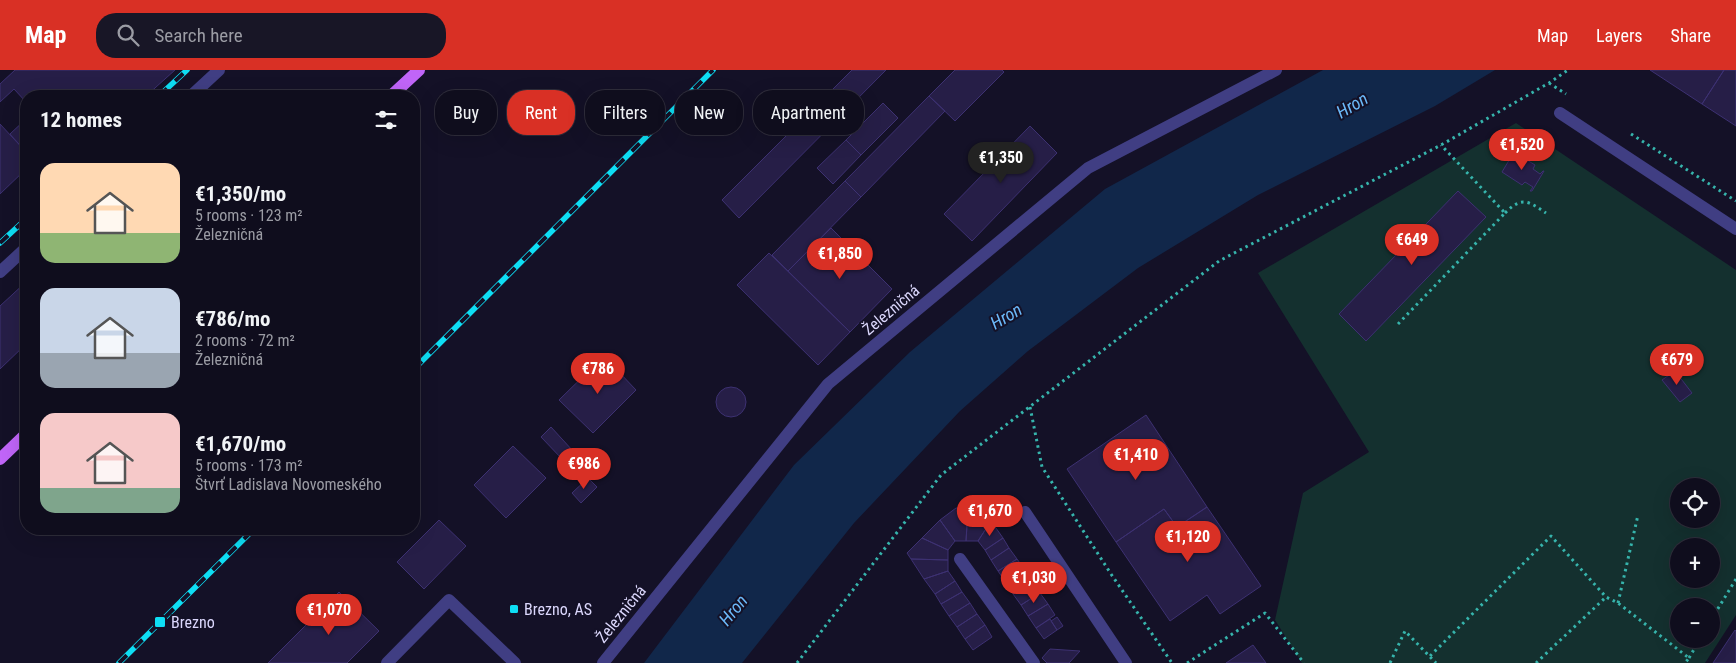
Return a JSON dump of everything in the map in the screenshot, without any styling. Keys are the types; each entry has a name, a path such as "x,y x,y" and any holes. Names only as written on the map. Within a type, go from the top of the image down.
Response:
{"main road":[{"path":"397,90 419,70"},
{"path":"0,459 20,440"}],"street":[{"path":"197,90 219,70"},
{"name":"Železničná","path":"603,663 828,384 1088,168 1276,70"},
{"path":"1560,113 1736,229"},
{"path":"0,272 20,254"},
{"path":"1025,512 1126,663"},
{"path":"960,559 1034,663"},
{"path":"387,663 449,600 515,663"}],"path":[{"path":"796,663 941,475 1219,261 1441,145 1549,83 1568,70"},
{"path":"1549,83 1574,98"},
{"path":"1630,134 1736,200"},
{"path":"1441,145 1505,213"},
{"path":"1398,324 1513,206 1522,201 1531,203 1546,213"},
{"path":"1030,407 1042,467 1111,574 1172,663"},
{"path":"1618,603 1638,515"},
{"path":"1430,656 1551,536 1606,596 1618,603 1689,658"},
{"path":"1720,605 1736,579"},
{"path":"1536,663 1606,596"},
{"path":"1187,663 1265,613 1304,663"},
{"path":"1390,663 1406,632 1436,663"},
{"path":"1685,663 1695,648"}],"green space":[{"path":"1516,123 1736,270 1736,615 1720,640 1720,598 1670,598 1670,648 1715,648 1705,663 1302,663 1275,620 1303,493 1369,452 1258,273"}],"water":[{"name":"Hron","path":"1323,70 1495,70 1435,106 1258,195 1138,268 1028,351 960,411 854,523 742,663 644,663 794,465 910,352 1105,189"}],"building":[{"path":"15,70 175,70 153,90 20,90 20,96 14,89 0,102 0,84"},
{"path":"852,70 886,70 864,92 864,90 832,90"},
{"path":"955,70 1002,70 1004,72 955,121 929,96"},
{"path":"1650,70 1724,70 1702,104"},
{"path":"1724,70 1736,70 1736,126 1702,104"},
{"path":"929,96 945,111 861,197 845,181"},
{"path":"883,103 898,118 861,155 846,140 851,135 864,135 864,122"},
{"path":"0,124 20,146 20,175 0,194"},
{"path":"20,125 20,145 10,134"},
{"path":"1030,126 1057,153 972,241 944,214"},
{"path":"787,135 821,135 739,218 722,200"},
{"path":"846,140 861,155 833,184 817,168"},
{"path":"1514,152 1535,165 1533,169 1540,174 1544,171 1532,191 1530,191 1533,187 1525,182 1522,185 1502,172"},
{"path":"845,181 861,197 788,271 772,255"},
{"path":"1458,191 1486,217 1366,341 1339,314"},
{"path":"831,228 892,289 850,332 788,271"},
{"path":"769,253 850,332 818,365 737,285"},
{"path":"20,288 20,350 0,369 0,306"},
{"path":"603,357 636,390 593,433 559,400"},
{"path":"1675,371 1692,393 1680,402 1662,380"},
{"path":"731,387 742,391 746,402 742,413 731,417 720,413 716,402 720,391"},
{"path":"1146,415 1207,507 1177,527 1164,509 1116,542 1067,469"},
{"path":"551,427 573,451 563,460 541,437"},
{"path":"513,446 546,478 506,518 474,485"},
{"path":"588,478 597,487 581,503 572,493"},
{"path":"1207,507 1261,586 1220,614 1207,595 1170,621 1116,542 1164,509 1177,527"},
{"path":"956,508 968,509 966,541 955,541 940,520"},
{"path":"968,509 984,509 991,521 978,541 966,541"},
{"path":"439,520 466,546 424,589 397,562"},
{"path":"940,520 955,541 948,550 922,538"},
{"path":"991,521 1003,538 985,550 978,541"},
{"path":"922,538 948,550 948,560 911,559 907,553"},
{"path":"1003,538 1009,548 991,560 985,550"},
{"path":"1009,548 1017,559 998,571 991,560"},
{"path":"911,559 948,560 948,571 924,579"},
{"path":"1017,559 1025,570 1006,583 998,571"},
{"path":"1025,570 1032,582 1013,594 1006,583"},
{"path":"948,571 955,581 935,594 924,579"},
{"path":"955,581 962,592 941,604 935,594"},
{"path":"1032,582 1040,593 1021,605 1013,594"},
{"path":"339,592 379,631 347,663 268,663"},
{"path":"962,592 970,603 949,616 941,604"},
{"path":"1040,593 1048,604 1028,616 1021,605"},
{"path":"970,603 977,614 957,627 949,616"},
{"path":"1048,604 1055,615 1036,628 1028,616"},
{"path":"977,614 985,625 965,639 957,627"},
{"path":"1057,617 1063,626 1057,630 1051,621"},
{"path":"1050,619 1057,630 1044,639 1036,628"},
{"path":"985,625 992,637 973,650 965,639"},
{"path":"1735,630 1736,663 1713,663"},
{"path":"1253,645 1266,663 1226,663"},
{"path":"1050,649 1080,651 1069,663 1047,663 1042,658"}],"railway":[{"path":"165,90 187,70"},
{"path":"420,363 713,70"},
{"path":"0,243 20,225"},
{"path":"119,663 248,535"}],"place":[{"name":"Brezno, AS","path":"514,609"},
{"name":"Brezno","path":"160,622"}]}
